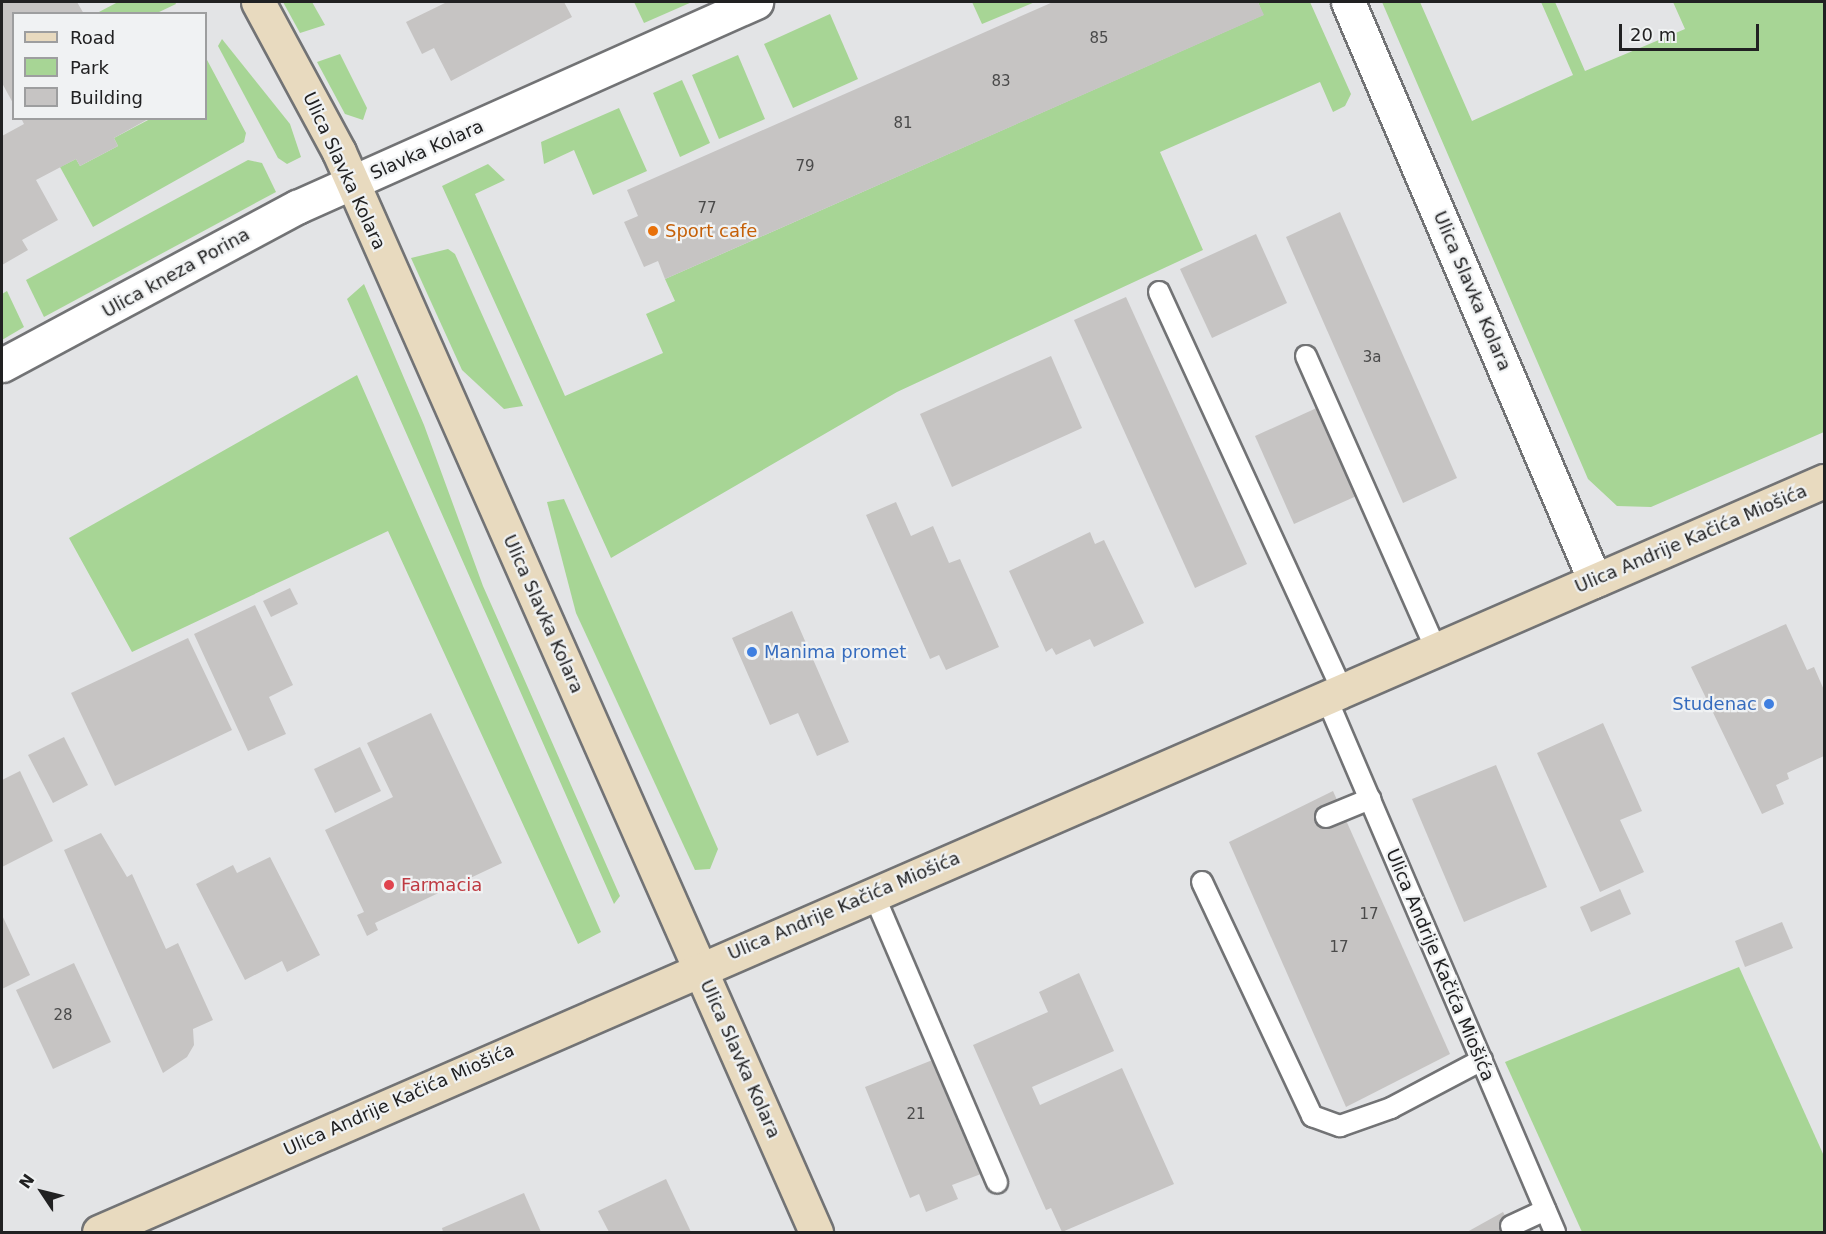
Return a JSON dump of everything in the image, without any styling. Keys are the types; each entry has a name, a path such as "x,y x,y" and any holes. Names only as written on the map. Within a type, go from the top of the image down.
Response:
{"main road":[{"name":"Ulica Slavka Kolara","path":"258,2 352,184 816,1233"},
{"name":"Ulica Andrije Kačića Miošića","path":"99,1233 700,968 1824,482"}],"street":[{"name":"Slavka Kolara","path":"352,184 756,2"},
{"name":"Ulica Slavka Kolara","path":"1348,2 1595,581"},
{"name":"Ulica kneza Porina","path":"2,365 297,207 352,184"}],"lane":[{"path":"1159,292 1334,694"},
{"path":"1306,356 1436,650"},
{"name":"Ulica Andrije Kačića Miošića","path":"1334,694 1370,798 1555,1233"},
{"path":"1326,817 1370,798"},
{"path":"1202,882 1312,1116 1340,1126 1391,1108 1482,1060"},
{"path":"873,893 997,1183"},
{"path":"1511,1226 1545,1210"}],"green space":[{"path":"118,2 175,2 176,4 159,12 99,12"},
{"path":"283,2 312,2 325,25 300,33"},
{"path":"634,2 692,2 644,23"},
{"path":"972,2 1035,2 982,24"},
{"path":"1258,2 1310,2 1351,94 1345,106 1333,112 1320,82 1160,152 1203,250 897,392 611,558 442,186 488,164 505,180 475,194 565,396 663,353 646,314 675,301 665,279 1263,15"},
{"path":"1382,2 1420,2 1472,121 1573,75 1541,2 1555,2 1585,71 1685,29 1673,2 1824,2 1824,432 1651,507 1617,506 1588,479"},
{"path":"830,14 858,79 793,108 764,44"},
{"path":"222,39 290,124 301,157 287,164 278,158 218,46"},
{"path":"340,54 367,108 363,120 345,114 317,62"},
{"path":"738,55 765,119 719,139 692,75"},
{"path":"207,60 246,133 244,142 93,227 60,167 76,159 80,166 118,146 114,138 148,120 207,120"},
{"path":"682,80 710,143 680,157 653,93"},
{"path":"619,108 647,171 593,195 574,150 544,164 541,142"},
{"path":"248,160 262,163 276,192 44,317 26,280"},
{"path":"448,249 455,254 523,406 504,409 462,370 411,258"},
{"path":"364,284 424,425 483,586 620,896 614,904 347,299"},
{"path":"7,291 24,327 2,340 2,294"},
{"path":"357,375 601,932 578,944 388,531 132,652 69,538"},
{"path":"564,499 718,849 710,869 695,870 576,613 547,502"},
{"path":"1739,967 1824,1156 1824,1232 1582,1232 1505,1062"}],"building":[{"path":"2,2 77,2 83,12 12,12 12,101 2,83"},
{"path":"447,2 564,2 572,17 451,81 434,48 422,54 406,22"},
{"path":"1053,2 1258,2 1264,15 665,279 658,261 644,267 624,222 638,216 627,190"},
{"path":"22,120 146,120 114,138 118,146 80,166 76,159 36,180 58,220 22,240 28,250 2,265 2,136 24,124"},
{"path":"1340,212 1457,478 1403,503 1286,237"},
{"path":"1256,234 1287,303 1212,338 1180,269"},
{"path":"1126,297 1247,564 1195,588 1074,320"},
{"path":"1051,356 1082,428 952,487 920,414"},
{"path":"1321,406 1361,494 1294,524 1255,436"},
{"path":"896,502 911,536 933,526 949,563 960,559 999,647 946,670 939,655 930,659 866,515"},
{"path":"1090,532 1095,544 1104,540 1144,623 1094,647 1090,639 1056,655 1052,648 1046,652 1009,571"},
{"path":"290,588 298,604 271,617 263,601"},
{"path":"255,605 293,685 269,697 286,734 248,751 194,634"},
{"path":"792,611 849,742 817,756 798,713 770,725 732,638"},
{"path":"1786,624 1807,670 1814,667 1824,690 1824,756 1787,773 1789,779 1776,785 1784,804 1762,814 1691,667"},
{"path":"188,638 232,730 115,786 71,693"},
{"path":"431,713 502,863 375,923 378,930 367,936 357,915 364,912 325,830 393,797 367,743"},
{"path":"1603,723 1642,811 1620,820 1644,872 1600,892 1537,753"},
{"path":"64,737 88,785 53,803 28,755"},
{"path":"360,747 381,791 335,813 314,769"},
{"path":"1496,765 1547,887 1464,922 1412,799"},
{"path":"20,771 53,841 2,867 2,780"},
{"path":"1333,791 1450,1054 1346,1107 1229,842"},
{"path":"101,833 127,877 132,874 166,949 178,943 213,1020 193,1029 194,1045 187,1057 163,1073 64,850"},
{"path":"270,857 320,955 287,972 282,961 245,980 196,884 233,865 237,873"},
{"path":"1620,889 1631,914 1591,932 1580,907"},
{"path":"2,915 30,975 2,989"},
{"path":"1782,922 1793,948 1745,967 1735,941"},
{"path":"74,963 111,1042 53,1069 16,990"},
{"path":"1079,973 1114,1051 1032,1087 1040,1105 1122,1068 1174,1184 1062,1232 1051,1208 1046,1210 973,1045 1048,1012 1039,992"},
{"path":"935,1059 981,1174 952,1185 958,1199 926,1212 919,1194 910,1198 865,1087"},
{"path":"666,1179 691,1232 609,1232 598,1211"},
{"path":"524,1193 541,1232 443,1232 442,1228"},
{"path":"1503,1212 1514,1232 1467,1232"}],"place":[{"name":"Sport cafe","path":"653,231"},
{"name":"Manima promet","path":"752,652"},
{"name":"Studenac","path":"1769,704"},
{"name":"Farmacia","path":"389,885"}]}
